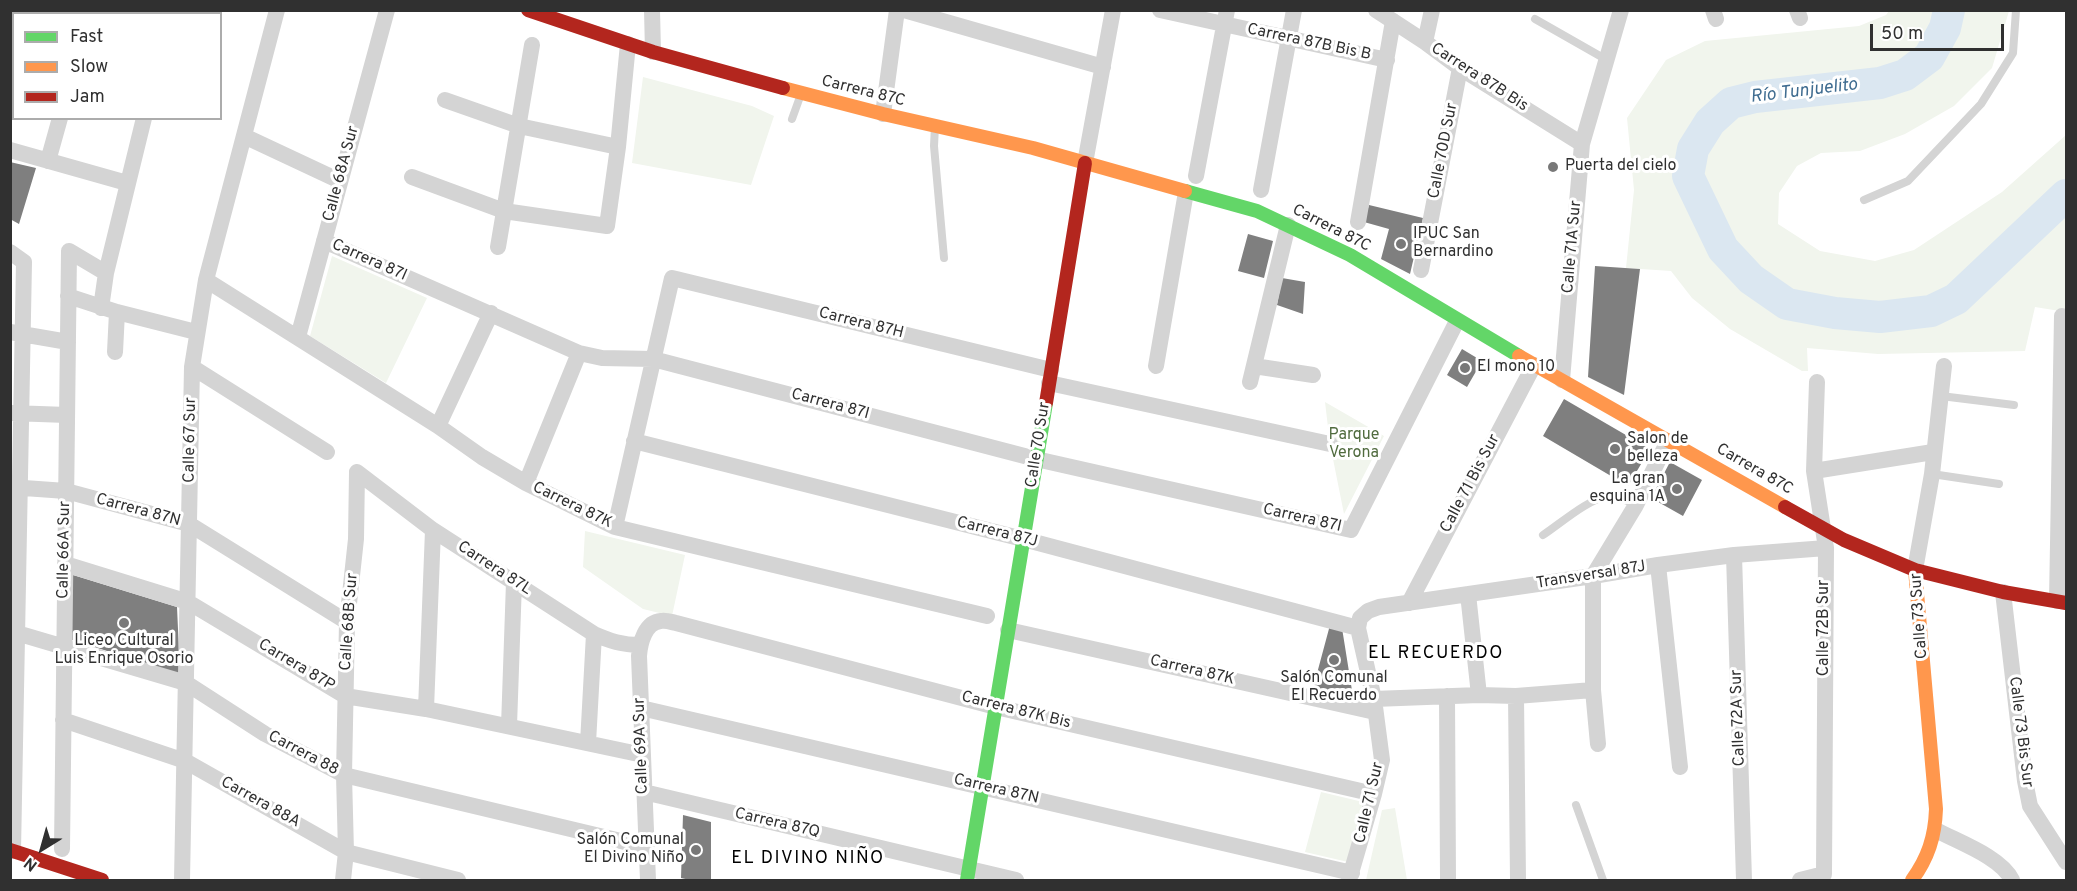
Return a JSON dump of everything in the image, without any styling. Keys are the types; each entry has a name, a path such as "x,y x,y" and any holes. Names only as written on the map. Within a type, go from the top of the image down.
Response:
{"street":[{"name":"Calle 67 Sur","path":"182,880 192,367 206,279 277,10"},
{"name":"Calle 68A Sur","path":"298,337 387,10"},
{"name":"Carrera 87C","path":"528,10 572,18 628,44 653,52 883,114 1033,148 1257,212 1350,255 1457,321 1860,548 1915,570 2003,592 2062,602"},
{"path":"652,10 653,52"},
{"path":"883,114 897,10"},
{"path":"904,10 1103,67"},
{"name":"Calle 70 Sur","path":"968,875 1085,164 1113,10"},
{"name":"Carrera 87B Bis B","path":"1160,10 1226,18 1288,39 1387,60"},
{"path":"1260,190 1294,10"},
{"path":"1425,42 1432,10"},
{"name":"Calle 71A Sur","path":"1562,380 1582,144 1621,10"},
{"path":"1358,222 1387,60 1382,14"},
{"name":"Carrera 87B Bis","path":"1382,14 1460,68 1582,144"},
{"path":"1196,176 1226,18"},
{"path":"412,177 504,211 607,226 618,147 628,44"},
{"path":"498,247 532,45"},
{"name":"Calle 70D Sur","path":"1421,270 1460,68"},
{"path":"445,100 519,126 618,147"},
{"path":"48,161 59,120"},
{"path":"115,352 106,273 143,120"},
{"path":"244,136 340,181"},
{"path":"10,150 127,183"},
{"path":"1156,366 1186,192"},
{"path":"1288,225 1252,374 1312,375"},
{"name":"Carrera 87I","path":"324,241 579,353 602,358 653,359 1036,459 1351,530 1457,321"},
{"name":"Calle 66A Sur","path":"62,849 69,251 106,273"},
{"path":"17,257 12,851 102,880"},
{"name":"Carrera 87H","path":"653,359 672,278 1050,376 1330,444"},
{"name":"Carrera 87K","path":"206,279 438,426 482,457 526,483 615,527 987,616"},
{"path":"68,296 109,310 196,332"},
{"path":"438,426 491,314"},
{"path":"2062,316 2062,602"},
{"path":"17,333 68,342"},
{"path":"526,483 579,353"},
{"path":"615,527 653,359"},
{"name":"Calle 71 Bis Sur","path":"1409,603 1534,365"},
{"name":"Calle 73 Sur","path":"1936,830 1935,784 1915,570 1932,474 1944,366"},
{"path":"192,367 327,452"},
{"name":"Calle 72B Sur","path":"1800,880 1824,874 1826,548 1814,471 1817,382"},
{"path":"16,413 67,415"},
{"name":"Carrera 87J","path":"634,441 1359,623"},
{"path":"1598,744 1593,690 1593,576 1636,505 1668,441"},
{"path":"1814,471 1933,452"},
{"name":"Carrera 87L","path":"357,472 433,530 594,634 612,642 640,645"},
{"name":"Calle 68B Sur","path":"343,880 346,852 344,775 347,622 356,539 357,472"},
{"name":"Carrera 87N","path":"15,487 66,491 189,524 347,622"},
{"path":"426,709 433,530"},
{"name":"Transversal 87J","path":"1359,623 1368,611 1379,607 1658,565 1734,555 1826,548"},
{"name":"Calle 72A Sur","path":"1734,555 1744,880"},
{"name":"Carrera 87P","path":"65,564 188,602 345,696 426,709 643,755"},
{"path":"1658,565 1680,766"},
{"path":"509,726 514,582"},
{"name":"Calle 73 Bis Sur","path":"2003,592 2025,781 2030,806 2067,862"},
{"path":"1468,594 1479,695"},
{"name":"Carrera 87K Bis","path":"640,645 648,627 659,620 676,623 996,707 1374,794"},
{"name":"Calle 71 Sur","path":"1351,877 1382,760 1359,623"},
{"name":"Carrera 87K","path":"1008,630 1374,706 1448,696 1516,696 1593,690"},
{"name":"Carrera 88","path":"14,632 186,683 265,734 344,775 646,847"},
{"path":"588,743 594,634"},
{"name":"Calle 69A Sur","path":"640,645 648,880"},
{"path":"1448,696 1448,880"},
{"path":"1516,696 1518,880"},
{"name":"Carrera 87N","path":"641,708 982,787 1351,877"},
{"name":"Carrera 88A","path":"63,720 185,761 346,852 458,880"},
{"name":"Carrera 87Q","path":"644,792 968,875 1016,880"},
{"path":"1912,880 1923,865 1935,840 1936,830 1996,862 2012,880"}],"lane":[{"path":"1864,200 1908,181 1981,104 2013,53 2016,10"},
{"path":"1535,19 1607,60"},
{"path":"792,119 802,93"},
{"path":"935,126 934,146 944,258"},
{"path":"1941,396 2014,405"},
{"path":"1932,474 1999,484"},
{"path":"1543,535 1592,502 1609,496 1636,505"},
{"path":"1576,805 1603,880"}],"green space":[{"path":"1889,11 2009,11 1992,68 1954,106 1905,134 1860,151 1821,153 1797,166 1779,193 1778,224 1820,251 1875,261 1914,250 2002,192 2066,135 2066,312 2035,307 2025,351 1878,354 1807,348 1808,371 1802,371 1730,329 1692,298 1671,271 1626,268 1634,190 1627,118 1666,60 1705,41 1859,26 1886,15"},
{"path":"643,77 752,106 774,116 751,185 632,163"},
{"path":"332,256 427,298 386,383 310,336"},
{"name":"Parque Verona","path":"1325,402 1384,436 1344,514 1330,444"},
{"path":"585,531 685,555 672,616 643,609 583,567"},
{"path":"1321,792 1363,802 1348,862 1305,852"},
{"path":"1395,808 1407,880 1366,880 1382,810"}],"building":[{"path":"10,162 36,168 19,224 10,219"},
{"name":"IPUC San Bernardino","path":"1369,205 1423,218 1410,274 1381,259 1389,229 1364,222"},
{"path":"1248,234 1273,241 1264,278 1238,271"},
{"path":"1595,266 1640,269 1624,395 1588,377"},
{"path":"1282,278 1305,282 1303,314 1277,305"},
{"name":"El mono 10","path":"1462,349 1482,361 1467,387 1447,375"},
{"path":"1564,399 1650,449 1628,486 1543,436"},
{"name":"La gran esquina 1A","path":"1670,462 1702,480 1683,516 1651,498"},
{"name":"Liceo Cultural Luis Enrique Osorio","path":"73,575 177,607 180,674 69,639"},
{"name":"Salón Comunal El Recuerdo","path":"1330,625 1342,628 1354,703 1312,692"},
{"name":"Salón Comunal El Divino Niño","path":"683,815 711,822 711,880 681,878"}],"waterway":[{"name":"Río Tunjuelito","path":"1949,10 1945,28 1929,57 1905,75 1880,83 1755,97 1731,103 1710,122 1693,149 1688,176 1723,249 1751,279 1787,304 1835,313 1880,317 1931,311 1956,299 2066,195"}],"traffic: fast":[{"path":"1185,191 1257,211 1350,255 1519,356"},
{"path":"967,880 1046,403"}],"traffic: slow":[{"path":"783,88 883,114 1033,148 1185,191"},
{"path":"1519,356 1785,507"},
{"path":"1912,880 1930,847 1936,809 1915,570"}],"traffic: jam":[{"path":"528,10 653,52 783,88"},
{"path":"1046,403 1085,163"},
{"path":"1785,507 1844,540 1915,570 2003,592 2066,603"},
{"path":"10,850 102,880"}],"place":[{"name":"Puerta del cielo","path":"1553,167"},
{"name":"IPUC San Bernardino","path":"1401,244"},
{"name":"El mono 10","path":"1465,368"},
{"name":"Salon de belleza","path":"1615,449"},
{"name":"La gran esquina 1A","path":"1677,489"},
{"name":"Liceo Cultural Luis Enrique Osorio","path":"124,623"},
{"name":"Salón Comunal El Recuerdo","path":"1334,660"},
{"name":"Salón Comunal El Divino Niño","path":"696,850"}],"district":[{"name":"EL RECUERDO","path":"1436,654"},
{"name":"EL DIVINO NIÑO","path":"808,859"}]}
